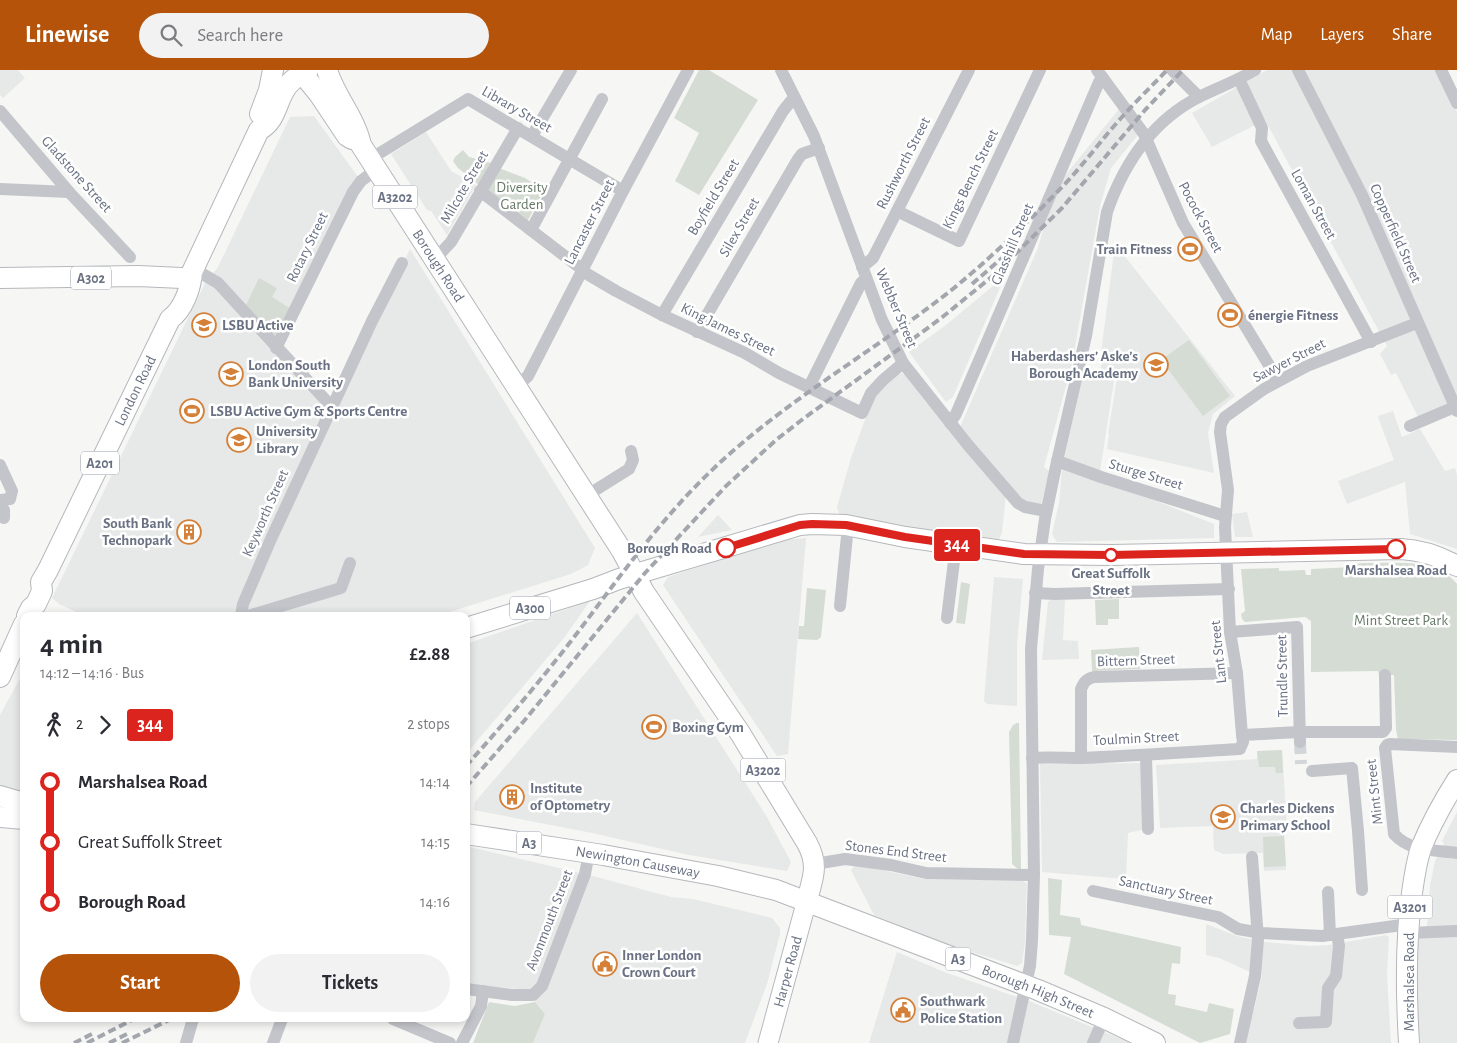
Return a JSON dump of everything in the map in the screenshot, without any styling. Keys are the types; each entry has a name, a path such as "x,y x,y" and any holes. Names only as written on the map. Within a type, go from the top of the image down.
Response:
{"main road":[{"name":"A201","path":"189,273 259,130 257,120 269,90 273,70"},
{"name":"Borough Road","path":"327,70 334,88 358,130 369,157 622,551 679,644 740,733 787,808 811,851 815,864"},
{"name":"A201","path":"259,130 268,126 284,90 305,72"},
{"name":"Borough Road","path":"305,72 347,136 369,157"},
{"name":"A302","path":"0,278 138,276 189,273"},
{"name":"London Road","path":"30,612 42,591 41,582 170,319 165,309 177,284 189,273"},
{"name":"A300","path":"470,627 800,525 812,524 846,525 905,537 1024,554 1111,555 1410,549 1438,556 1457,566"},
{"name":"London Road","path":"0,677 20,632"},
{"name":"Marshalsea Road","path":"1409,1043 1406,998 1408,928 1414,877 1421,849 1440,807 1457,780"},
{"path":"0,796 20,801"},
{"path":"0,817 20,819"},
{"name":"Newington Causeway","path":"470,835 589,853 739,880 807,900"},
{"path":"807,900 815,864"},
{"name":"Borough High Street","path":"807,900 1104,1018 1155,1043"},
{"name":"Harper Road","path":"768,1043 807,900"}],"street":[{"path":"532,136 571,70"},
{"name":"Lancaster Street","path":"516,387 528,376 623,191 688,70"},
{"name":"Webber Street","path":"781,70 819,148 882,320 903,363 950,423 1018,502 1025,507 1046,511"},
{"name":"Rushworth Street","path":"862,267 873,258 969,70"},
{"name":"Kings Bench Street","path":"897,211 959,241 1040,70"},
{"path":"1172,70 1199,97"},
{"path":"1013,1043 1032,953 1034,874 1031,649 1035,593 1046,511 1086,336 1108,212 1114,193 1128,163 1146,138 1166,119 1199,97 1254,70"},
{"name":"Copperfield Street","path":"1298,70 1362,195 1456,408"},
{"path":"1441,70 1457,104"},
{"name":"Pocock Street","path":"1100,74 1146,138 1183,223 1278,380"},
{"name":"Glasshill Street","path":"950,423 956,414 1099,82 1100,74"},
{"name":"Loman Street","path":"1239,79 1262,128 1261,141 1371,342"},
{"name":"Boyfield Street","path":"662,315 786,105 795,98"},
{"name":"Library Street","path":"369,157 468,99 623,191"},
{"path":"531,230 602,99"},
{"name":"Gladstone Street","path":"0,111 69,192 130,258"},
{"name":"Milcote Street","path":"435,259 451,242 518,128"},
{"name":"Silex Street","path":"697,332 798,159 802,154 819,148"},
{"name":"Rotary Street","path":"276,348 353,192 362,181 369,157"},
{"path":"0,189 69,192"},
{"name":"King James Street","path":"480,191 583,270 616,291 697,332 745,353 779,373 862,413 871,393 882,380 903,363"},
{"name":"Keyworth Street","path":"242,612 243,604 271,539 372,321 402,263"},
{"path":"189,273 218,284 332,407"},
{"path":"809,387 861,283 866,279"},
{"name":"Sawyer Street","path":"1227,552 1225,516 1228,490 1220,432 1221,424 1225,418 1278,380 1307,366 1417,323"},
{"path":"1410,426 1456,408"},
{"path":"586,496 629,469 633,460 631,451"},
{"name":"Sturge Street","path":"1057,461 1100,477 1225,516"},
{"path":"0,465 12,491 10,499 0,500"},
{"path":"0,505 4,510 4,518"},
{"path":"840,606 847,536 846,525"},
{"path":"947,618 956,545"},
{"name":"Lant Street","path":"1227,552 1230,632 1237,673 1242,741"},
{"path":"261,612 341,588 350,563"},
{"path":"1035,593 1229,590"},
{"name":"Trundle Street","path":"1230,632 1298,627 1300,737"},
{"name":"Bittern Street","path":"1081,758 1081,689 1087,679 1094,677 1237,673"},
{"name":"Toulmin Street","path":"1032,758 1081,758 1240,749 1242,741 1383,732 1386,728 1385,675"},
{"name":"Mint Street","path":"1421,849 1399,839 1394,834 1385,748 1390,744 1457,747"},
{"path":"1146,755 1148,829"},
{"path":"1312,771 1352,768 1362,890"},
{"path":"1421,849 1457,853"},
{"name":"Avonmouth Street","path":"483,991 512,995 533,995 542,986 585,874 589,853"},
{"path":"1240,1043 1255,976 1257,932 1252,857"},
{"name":"Stones End Street","path":"815,864 845,859 891,865 926,874 1034,874"},
{"name":"Sanctuary Street","path":"1093,891 1218,917 1238,929 1257,932 1310,936 1408,928 1457,931"},
{"path":"1299,1023 1326,1022 1328,988 1336,976 1338,946 1334,935 1328,892"},
{"path":"462,1043 481,1006 483,991 470,989"},
{"path":"1093,1043 1104,1018"},
{"path":"186,1043 192,1022"},
{"path":"273,1043 281,1022"},
{"path":"400,1022 450,1043"}],"shaded area":[{"path":"0,70 18,70 25,78 3,98 0,95"},
{"path":"1267,70 1436,70 1457,112 1457,402 1418,417 1396,373 1391,375 1380,354 1387,346 1265,120 1212,147 1192,113"},
{"path":"1119,109 1138,135 1111,168 1100,206 1072,364 1044,467 1049,471 1042,502 1041,504 1024,501 960,427 1038,248 1054,189"},
{"name":"London South Bank University","path":"314,116 361,181 279,342 332,407 410,249 595,548 588,565 571,574 450,612 76,612 59,604 52,598 205,283 218,267 290,117"},
{"path":"426,132 451,171 476,185 447,235 431,211 427,210 391,154"},
{"name":"Haberdashers’ Aske’s Borough Academy","path":"1119,249 1235,396 1213,414 1208,433 1214,473 1107,449 1117,378 1099,374 1104,355 1101,353 1114,252"},
{"path":"1005,276 953,397 946,402 909,352 946,325"},
{"path":"905,373 1006,494 1002,532 997,545 840,517 837,507 851,458 874,395 895,375"},
{"path":"1083,374 1114,381 1099,478 1214,524 1214,538 1057,542 1052,534 1059,503 1062,469"},
{"path":"1393,411 1402,437 1420,429 1445,471 1455,468 1457,475 1457,549 1410,534 1405,482 1347,504 1338,481 1394,460 1378,417"},
{"path":"1247,512 1253,537 1235,537 1232,514"},
{"path":"718,515 732,530 698,537"},
{"path":"806,538 788,754 777,756 663,585 668,577 781,540"},
{"path":"994,577 1023,579 1017,644 1017,706 987,704 984,701"},
{"path":"1050,600 1065,600 1063,640 1078,641 1079,659 1042,660 1048,602"},
{"path":"590,601 564,638 470,749 470,643"},
{"path":"637,613 767,817 791,862 787,871 689,855 592,833 474,810 475,802"},
{"path":"20,678 20,795 0,789 0,715"},
{"name":"Charles Dickens Primary School","path":"1282,750 1287,827 1284,827 1286,870 1264,871 1263,853 1223,854 1214,850 1213,826 1160,828 1156,765 1257,759 1257,751"},
{"path":"1145,763 1146,829 1128,833 1126,879 1042,872 1040,764"},
{"path":"1457,812 1457,1043 1420,1043 1415,1004 1412,946 1427,925 1430,886 1435,861 1444,844 1442,841"},
{"path":"470,847 593,876 671,897 693,899 772,918 780,928 767,984 745,1043 533,1043 545,1014 528,990 470,984"},
{"path":"857,864 923,879 976,880 1019,877 1027,884 1025,942 1022,963 1017,966 942,943 874,915 851,870"},
{"path":"1206,924 1237,936 1265,942 1311,946 1329,945 1386,935 1389,937 1387,974 1391,1043 1243,1043 1262,975 1219,958 1206,955"},
{"path":"897,952 947,973 1029,1001 1131,1043 869,1043"}],"green space":[{"path":"699,70 709,70 758,100 699,195 675,181 699,133 674,118"},
{"path":"463,150 469,157 491,163 479,185 458,168 453,161"},
{"name":"Diversity Garden","path":"499,168 525,178 544,190 527,222 486,190"},
{"path":"259,278 277,288 272,297 291,309 277,337 264,329 245,307"},
{"path":"1189,340 1230,396 1203,416 1161,360"},
{"name":"Mint Street Park","path":"1401,563 1426,566 1438,569 1457,584 1457,740 1398,739 1394,675 1379,675 1378,671 1311,672 1311,621 1305,617 1245,622 1242,619 1241,614 1245,611 1241,569 1279,568 1279,571 1305,570 1306,575 1311,575 1311,569 1353,567 1354,564"},
{"path":"961,582 970,584 965,624 956,623"},
{"path":"807,588 826,590 821,637 817,640 798,639 799,626 804,626"},
{"path":"1119,599 1119,619 1108,619 1108,625 1096,625 1095,600"},
{"path":"1139,647 1140,669 1092,671 1091,650"},
{"path":"1019,723 1021,869 1012,864 1009,732 1013,725"},
{"path":"1282,750 1283,773 1276,773 1275,767 1259,767 1257,751"},
{"path":"1284,836 1286,866 1264,867 1263,837"},
{"path":"1048,878 1062,880 1060,915 1080,918 1081,925 1181,947 1180,964 1172,963 1168,994 1176,995 1175,1005 1207,1012 1209,1003 1234,1009 1230,1034 1200,1043 1064,974 1071,937 1049,935"},
{"path":"489,1002 515,1006 535,1002 545,1014 533,1043 473,1043"}],"tunnel":[{"path":"1300,742 1301,764"}],"railway":[{"path":"470,761 513,713 573,639 661,524 711,471 769,421 924,311 983,263 1064,185 1122,117 1167,70"},
{"path":"470,782 524,721 645,573 726,486 776,440 940,319 994,275 1062,208 1145,110 1183,70"},
{"path":"972,284 1002,258"},
{"path":"87,1043 128,1022"},
{"path":"122,1043 165,1022"},
{"path":"109,1043 129,1033"},
{"path":"74,1043 92,1034"}],"bus line":[{"name":"344","path":"726,548 800,525 812,524 846,525 905,537 1024,554 1191,554 1278,550 1396,549"}],"place":[{"name":"Train Fitness","path":"1190,249"},
{"name":"énergie Fitness","path":"1230,315"},
{"name":"LSBU Active","path":"204,325"},
{"name":"Haberdashers’ Aske’s Borough Academy","path":"1156,365"},
{"name":"London South Bank University","path":"231,374"},
{"name":"LSBU Active Gym & Sports Centre","path":"192,411"},
{"name":"University Library","path":"239,440"},
{"name":"South Bank Technopark","path":"189,532"},
{"name":"Borough Road","path":"726,548"},
{"name":"Marshalsea Road","path":"1396,549"},
{"name":"Great Suffolk Street","path":"1111,555"},
{"name":"Boxing Gym","path":"654,727"},
{"name":"Institute of Optometry","path":"512,797"},
{"name":"Charles Dickens Primary School","path":"1223,817"},
{"name":"Inner London Crown Court","path":"605,964"},
{"name":"Southwark Police Station","path":"903,1010"}]}
